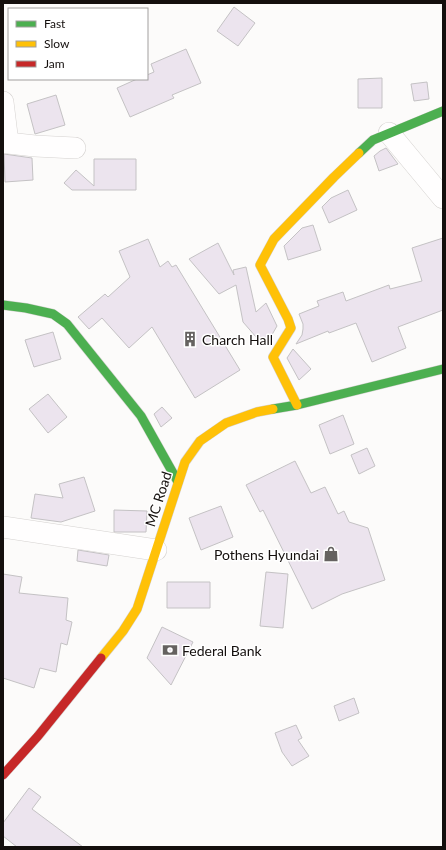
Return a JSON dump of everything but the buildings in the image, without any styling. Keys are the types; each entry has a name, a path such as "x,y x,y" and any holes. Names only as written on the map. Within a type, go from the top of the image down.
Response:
{"street":[{"path":"3,102 8,143 75,148"},
{"path":"297,405 273,357 291,328 260,265 274,239 334,176 373,140 443,110"},
{"path":"389,133 443,198"},
{"path":"3,305 53,314 67,324 141,416 178,482"},
{"name":"MC Road","path":"3,775 38,736 123,631 137,609 185,462 200,441 226,423 257,412 297,405 397,381 443,368"},
{"path":"3,527 156,550"}],"traffic: fast":[{"path":"359,153 373,140 443,111"},
{"path":"3,305 53,314 67,324 141,416 178,482"},
{"path":"273,409 297,405 443,369"}],"traffic: slow":[{"path":"297,405 273,357 291,328 288,319 260,265 274,239 359,153"},
{"path":"101,658 123,631 137,609 185,462 200,441 226,423 257,412 273,409"}],"traffic: jam":[{"path":"3,775 38,736 101,658"}],"place":[{"name":"Charch Hall","path":"190,339"},
{"name":"Pothens Hyundai","path":"331,554"},
{"name":"Federal Bank","path":"170,650"}]}
